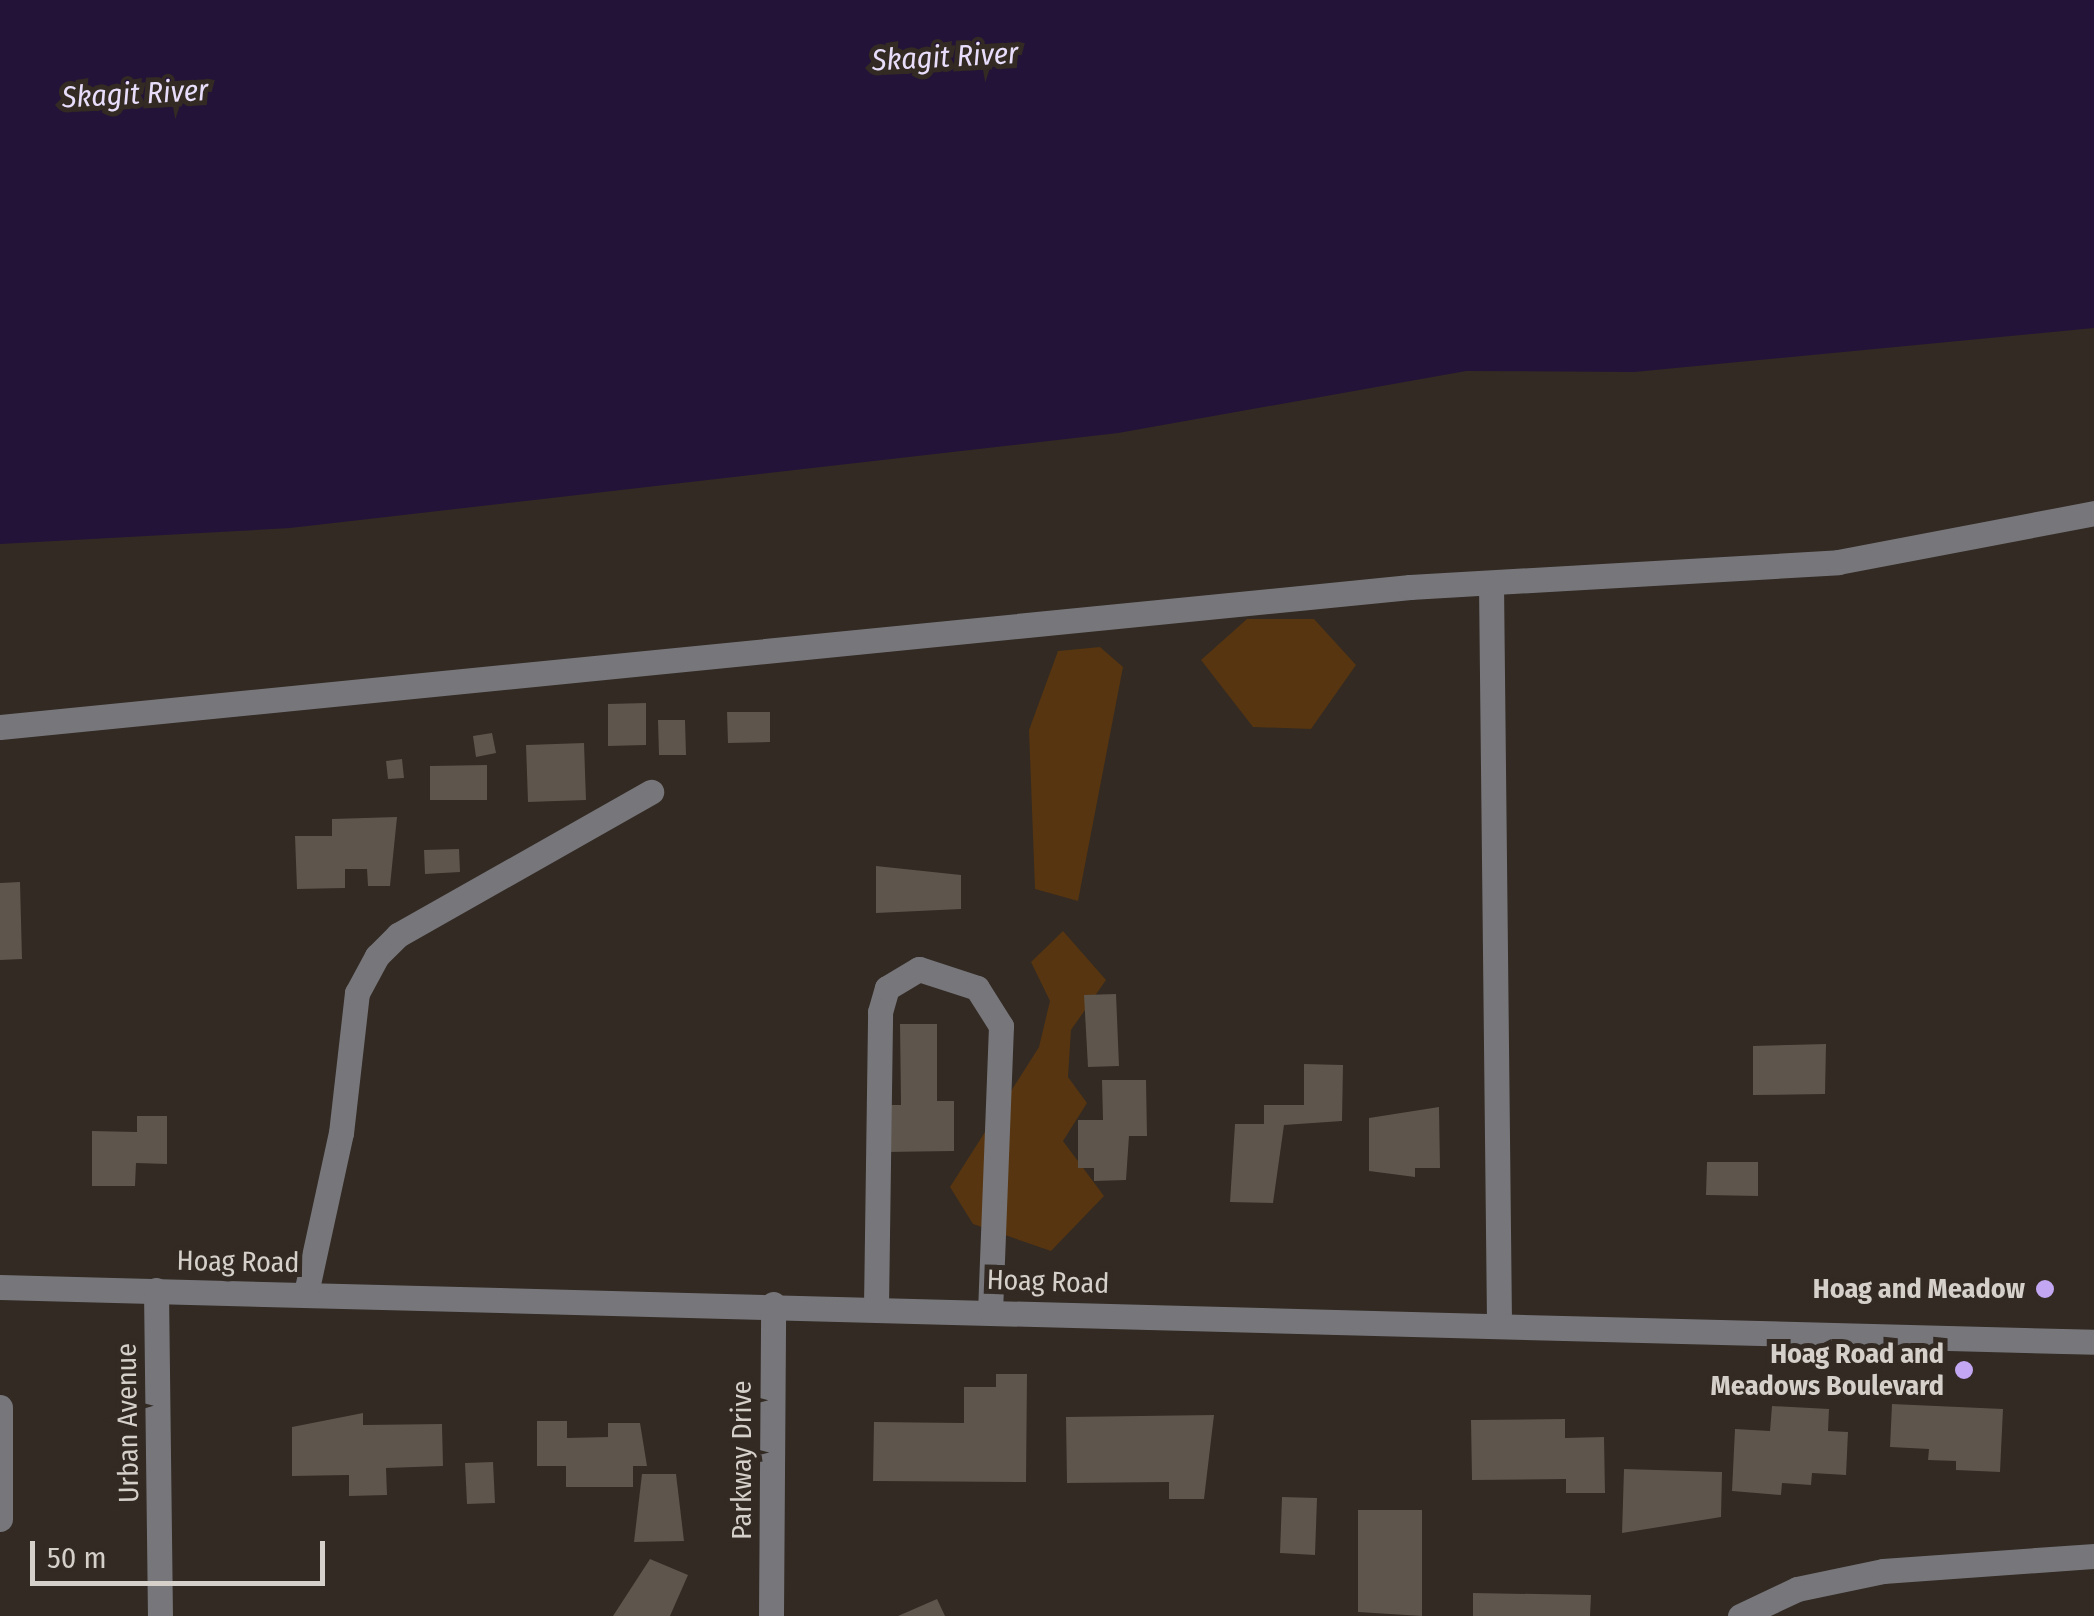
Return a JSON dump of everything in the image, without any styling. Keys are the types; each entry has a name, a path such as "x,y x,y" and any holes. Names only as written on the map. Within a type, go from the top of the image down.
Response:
{"street":[{"path":"0,727 1491,582 1838,562 2094,513"},
{"path":"1491,582 1500,1324"},
{"path":"306,1293 341,1134 357,993 377,956 398,934 651,792"},
{"path":"876,1307 880,1012 888,988 919,969 977,988 1001,1026 990,1310"},
{"name":"Hoag Road","path":"0,1286 2094,1342"},
{"name":"Urban Avenue","path":"156,1290 160,1616"},
{"name":"Parkway Drive","path":"771,1616 772,1304"},
{"path":"0,1407 0,1518"},
{"path":"1740,1616 1797,1589 1883,1571 2094,1556"}],"shaded area":[{"path":"1247,619 1314,619 1356,665 1311,729 1253,727 1201,660"},
{"path":"1100,647 1123,667 1078,901 1035,889 1029,730 1058,651"},
{"path":"1063,931 1106,980 1071,1030 1068,1077 1087,1103 1063,1141 1104,1196 1051,1251 973,1224 950,1187 1039,1047 1050,1001 1031,962"}],"water":[{"name":"Skagit River","path":"0,0 2094,0 2094,328 1634,372 1466,371 1118,433 290,528 0,544"}],"building":[{"path":"646,703 646,745 608,746 608,704"},
{"path":"727,712 770,712 770,742 728,743"},
{"path":"658,720 685,720 686,755 659,755"},
{"path":"492,733 496,753 476,757 473,736"},
{"path":"584,743 586,800 528,802 526,745"},
{"path":"402,759 404,778 388,779 386,761"},
{"path":"487,765 487,800 430,800 430,766"},
{"path":"397,817 390,886 368,886 367,869 345,869 345,888 297,889 295,836 332,836 332,819"},
{"path":"459,849 460,872 425,874 424,850"},
{"path":"876,866 961,875 961,909 876,913"},
{"path":"20,882 22,959 0,960 0,883"},
{"path":"1116,994 1119,1066 1088,1067 1084,995"},
{"path":"900,1024 937,1024 937,1101 954,1101 954,1151 885,1152 885,1105 901,1105"},
{"path":"1826,1044 1825,1094 1753,1095 1753,1046"},
{"path":"1304,1064 1343,1065 1342,1121 1284,1125 1273,1203 1230,1202 1235,1124 1264,1124 1264,1105 1304,1105"},
{"path":"1102,1080 1146,1080 1147,1136 1129,1136 1126,1180 1094,1181 1094,1168 1078,1168 1078,1120 1103,1120"},
{"path":"1439,1107 1440,1168 1415,1168 1415,1177 1369,1171 1369,1118"},
{"path":"137,1116 167,1116 167,1164 136,1163 135,1186 92,1186 92,1131 137,1132"},
{"path":"1707,1162 1758,1162 1758,1196 1706,1195"},
{"path":"996,1374 1027,1374 1026,1482 873,1481 874,1422 964,1423 964,1387 996,1387"},
{"path":"1892,1404 2003,1409 2000,1472 1956,1470 1956,1461 1928,1460 1929,1449 1890,1447"},
{"path":"1772,1406 1829,1409 1828,1431 1848,1432 1846,1475 1812,1473 1811,1485 1782,1483 1781,1495 1732,1491 1735,1429 1770,1431"},
{"path":"363,1413 363,1425 442,1424 443,1466 386,1468 387,1495 349,1496 349,1475 292,1476 292,1427"},
{"path":"1214,1415 1204,1499 1169,1499 1169,1482 1067,1483 1066,1417"},
{"path":"1565,1419 1565,1438 1604,1437 1605,1493 1566,1493 1566,1479 1472,1480 1471,1420"},
{"path":"537,1421 567,1421 567,1438 608,1437 608,1423 640,1423 647,1466 633,1466 633,1487 566,1487 566,1466 537,1466"},
{"path":"493,1462 495,1503 467,1504 465,1463"},
{"path":"1624,1469 1722,1472 1721,1517 1622,1533"},
{"path":"642,1474 676,1474 684,1541 634,1542"},
{"path":"1282,1497 1317,1498 1315,1555 1280,1553"},
{"path":"1358,1510 1422,1510 1422,1616 1358,1612"},
{"path":"650,1559 688,1575 670,1616 613,1616"},
{"path":"1473,1593 1591,1595 1590,1616 1473,1616"},
{"path":"937,1599 945,1616 898,1616"}],"place":[{"name":"Hoag and Meadow","path":"2045,1289"},
{"name":"Hoag Road and Meadows Boulevard","path":"1964,1370"}]}
